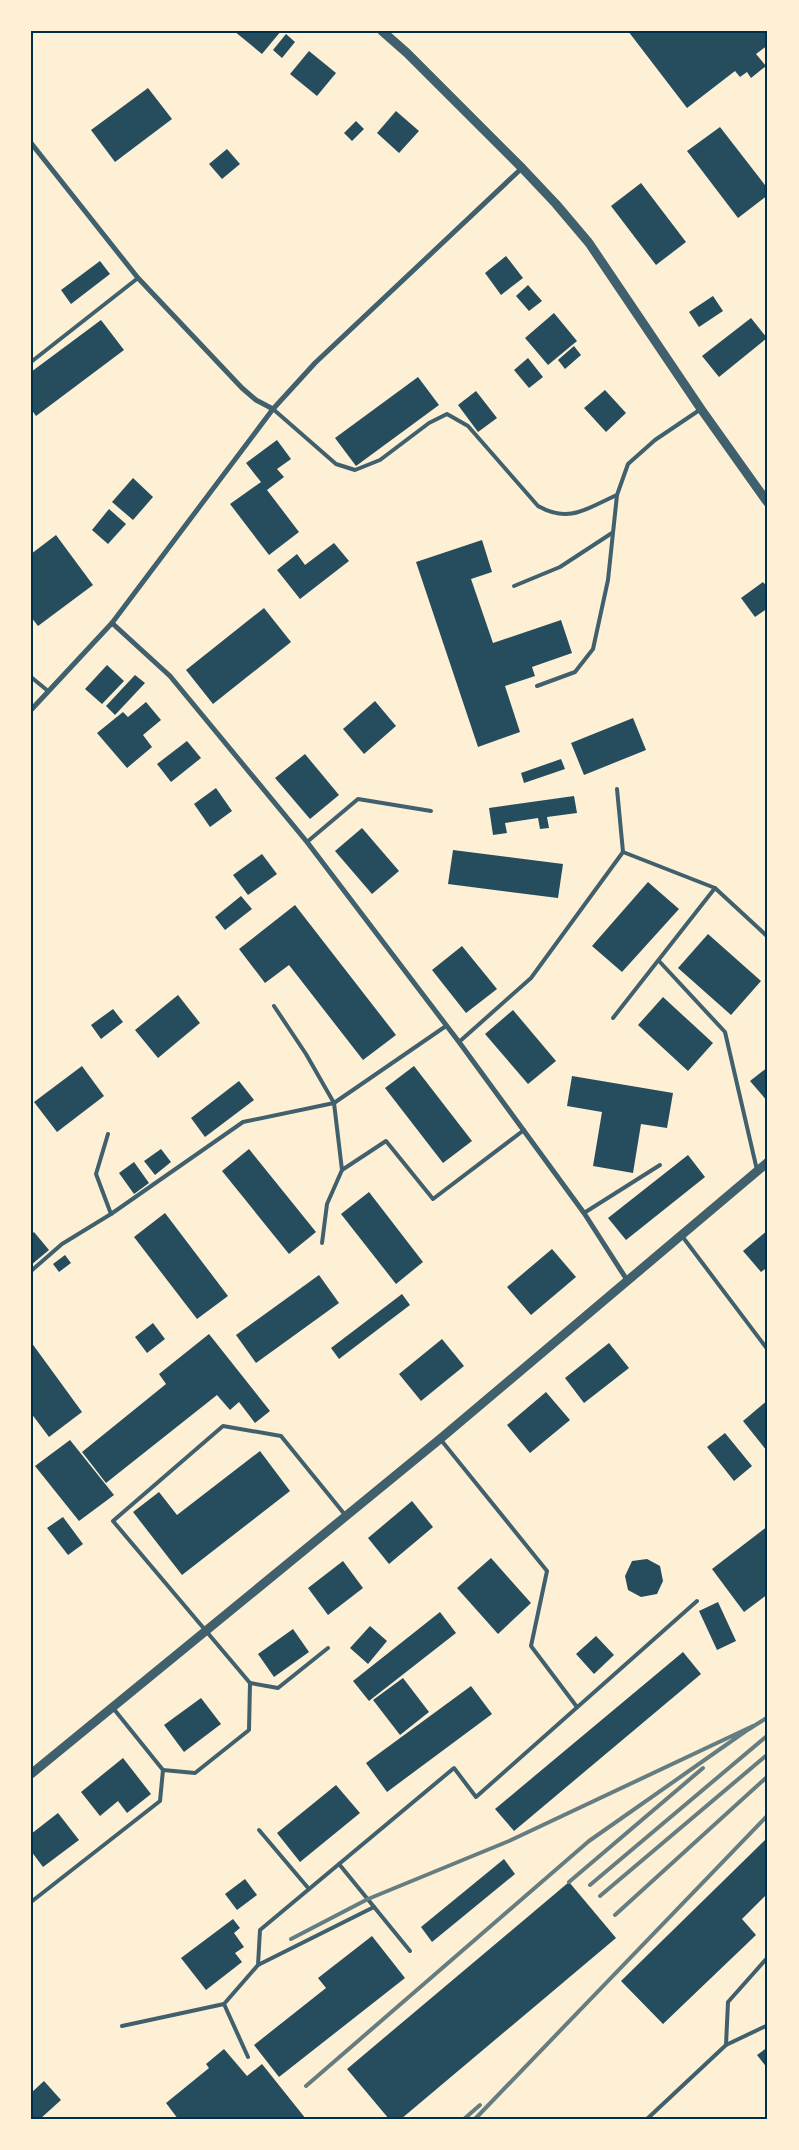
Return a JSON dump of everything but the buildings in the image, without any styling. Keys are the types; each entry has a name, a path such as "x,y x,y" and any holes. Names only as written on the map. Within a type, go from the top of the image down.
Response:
{"street":[{"path":"382,31 522,168 589,243 701,409 768,503"},
{"path":"31,143 138,278 242,388 256,400 273,409"},
{"path":"31,710 112,623 273,409 315,363 522,168"},
{"path":"112,623 134,641 170,676 307,842 524,1130 584,1213 627,1280"},
{"path":"31,1774 440,1439 768,1162"}],"lane":[{"path":"31,362 138,278"},
{"path":"273,409 336,464 355,470 380,460 429,424 447,414 468,426 538,506 551,514 572,515 617,495"},
{"path":"537,686 575,672 593,649 608,580 617,495 628,464 655,440 701,409"},
{"path":"514,586 560,567 612,533"},
{"path":"31,677 48,691"},
{"path":"459,1042 531,978 623,852 617,789"},
{"path":"307,842 358,799 431,811"},
{"path":"623,852 714,888 768,937"},
{"path":"613,1018 714,888"},
{"path":"659,961 725,1032 757,1170"},
{"path":"274,1006 306,1054 334,1103 342,1170 327,1204 322,1243"},
{"path":"31,1271 62,1244 111,1214 243,1122 334,1103 446,1026"},
{"path":"342,1170 386,1141 433,1199 524,1130"},
{"path":"108,1134 96,1174 111,1214"},
{"path":"584,1213 660,1166"},
{"path":"681,1236 768,1350"},
{"path":"328,1648 278,1688 250,1683 113,1521 223,1426 281,1436 346,1516"},
{"path":"440,1439 547,1571 531,1646 577,1707"},
{"path":"258,1965 260,1930 454,1768 476,1797 697,1601"},
{"path":"163,1770 195,1773 249,1730 250,1683"},
{"path":"31,1902 160,1801 163,1770 113,1708"},
{"path":"259,1830 309,1890"},
{"path":"339,1864 410,1951"},
{"path":"122,2026 224,2004 258,1965 374,1907"},
{"path":"726,2045 728,2002 768,1957"},
{"path":"224,2004 248,2057"},
{"path":"647,2119 726,2045 768,2025"}],"railway":[{"path":"749,1729 768,1717"},
{"path":"291,1939 368,1899 509,1841 753,1726 589,1841 306,2086"},
{"path":"590,1885 768,1735"},
{"path":"600,1896 768,1754"},
{"path":"569,1882 703,1768"},
{"path":"615,1915 768,1776"},
{"path":"475,2119 768,1815"},
{"path":"464,2119 480,2105"}]}
